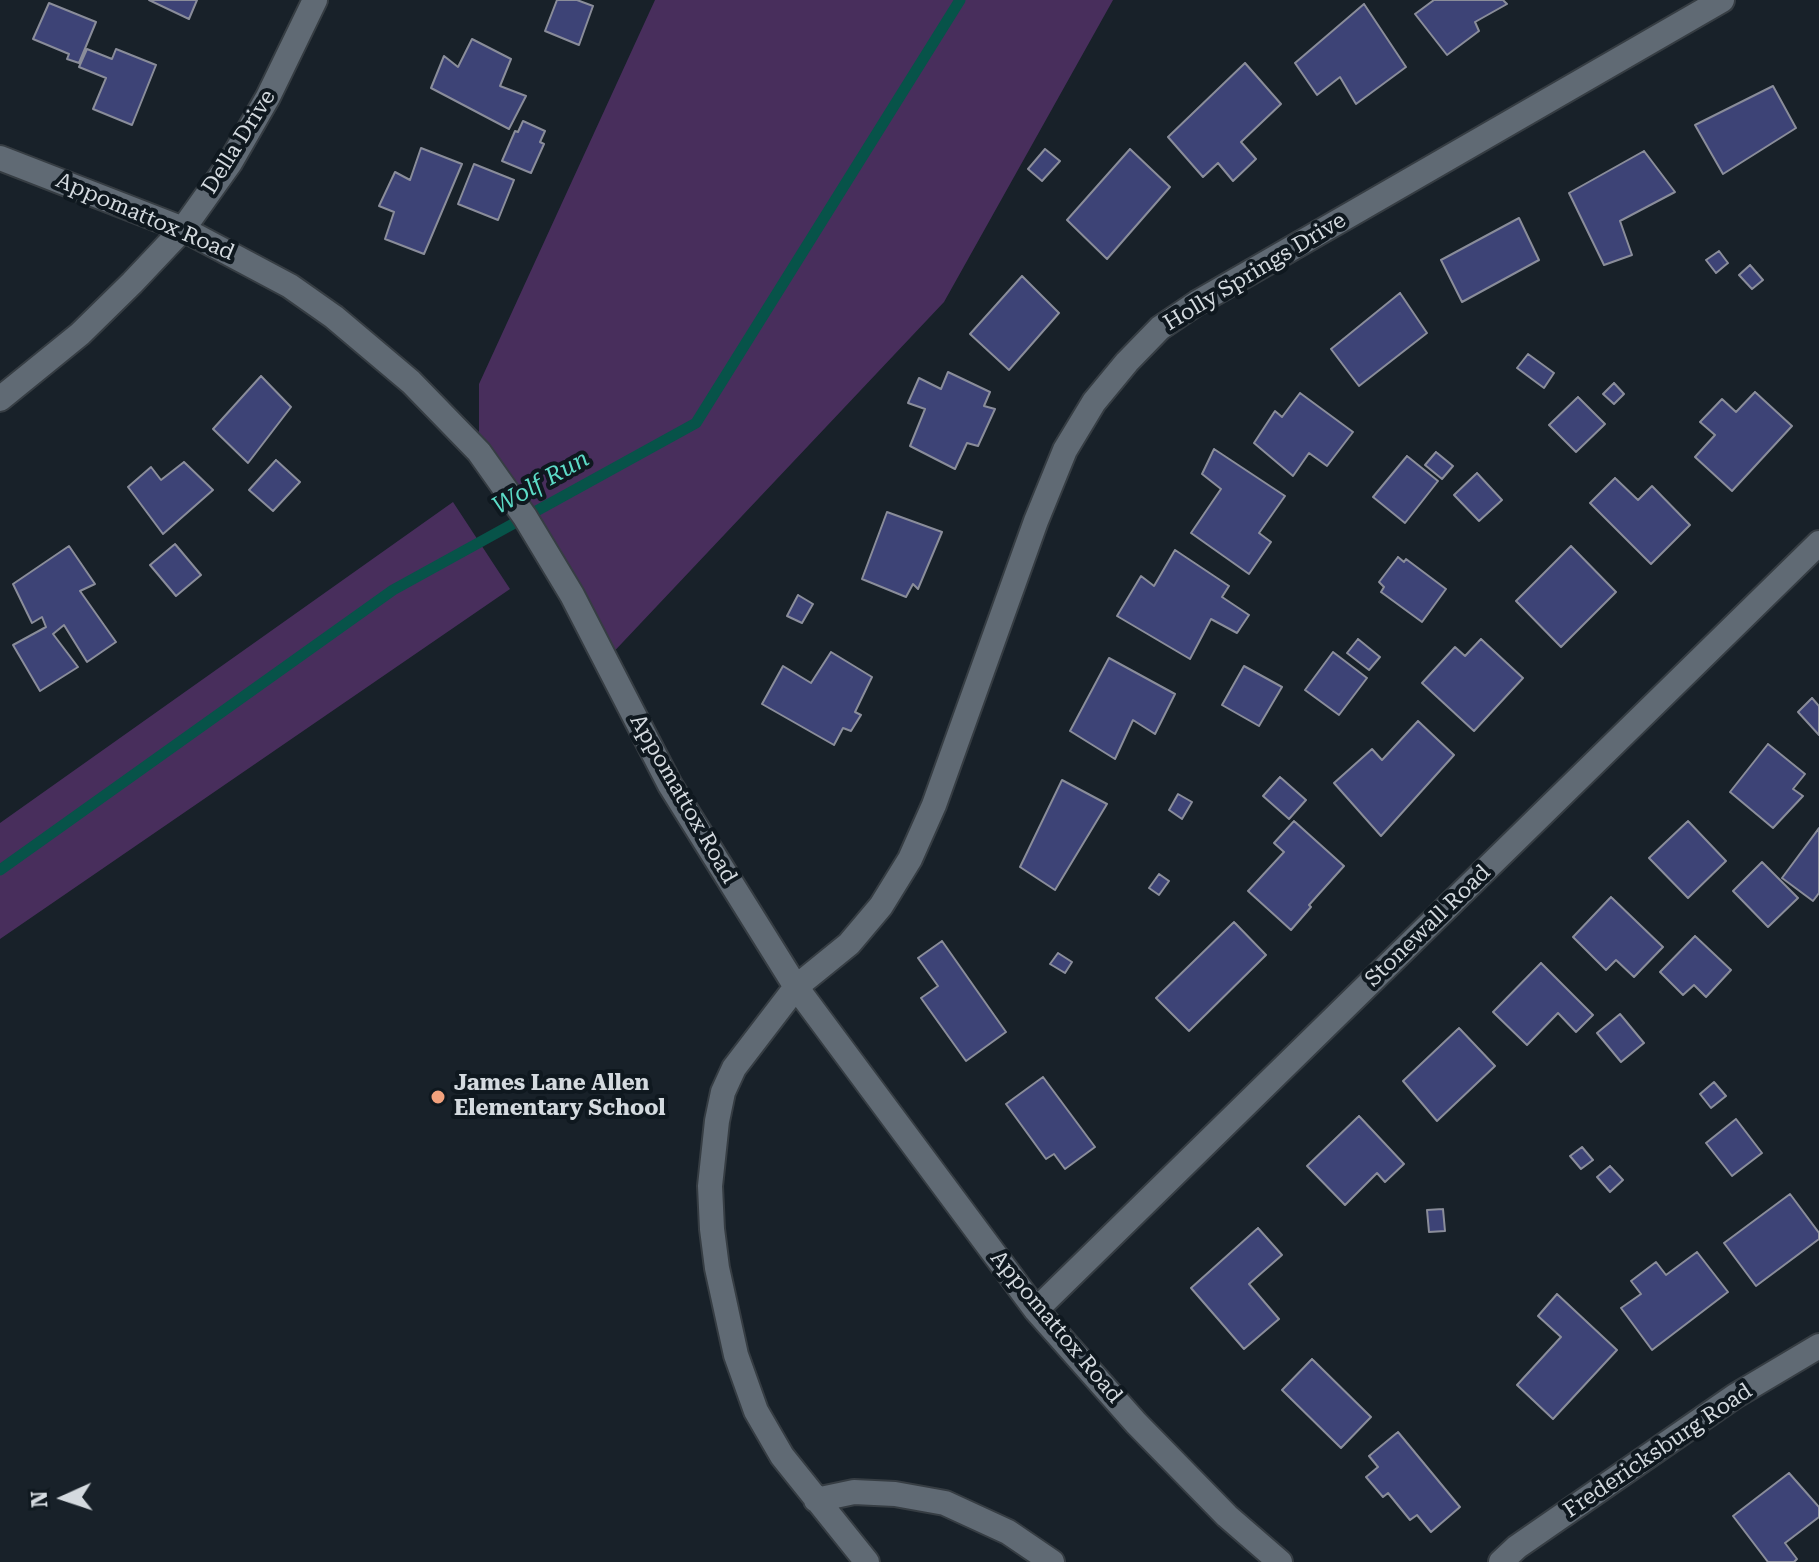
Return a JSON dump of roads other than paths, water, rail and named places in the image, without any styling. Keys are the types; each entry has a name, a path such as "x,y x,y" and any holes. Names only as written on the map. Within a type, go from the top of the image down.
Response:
{"street":[{"name":"Della Drive","path":"0,399 80,334 183,229 246,137 315,0"},
{"name":"Holly Springs Drive","path":"867,1562 782,1456 756,1411 736,1355 725,1313 712,1229 713,1150 723,1092 734,1068 796,987 849,944 881,906 910,859 934,805 1036,521 1065,450 1094,402 1160,328 1197,303 1722,0"},
{"name":"Appomattox Road","path":"0,158 183,229 247,260 334,317 443,412 479,452 539,539 572,595 670,785 796,987 1036,1310 1136,1423 1227,1516 1280,1562"},
{"name":"Stonewall Road","path":"1036,1310 1819,543"},
{"name":"Fredericksburg Road","path":"1501,1562 1517,1547 1735,1396 1819,1346"},
{"path":"816,1500 854,1492 895,1494 945,1503 1008,1532 1052,1562"}],"waterway":[{"name":"Wolf Run","path":"0,870 393,590 696,423 960,0"}],"place":[{"name":"James Lane Allen Elementary School","path":"438,1097"}]}
